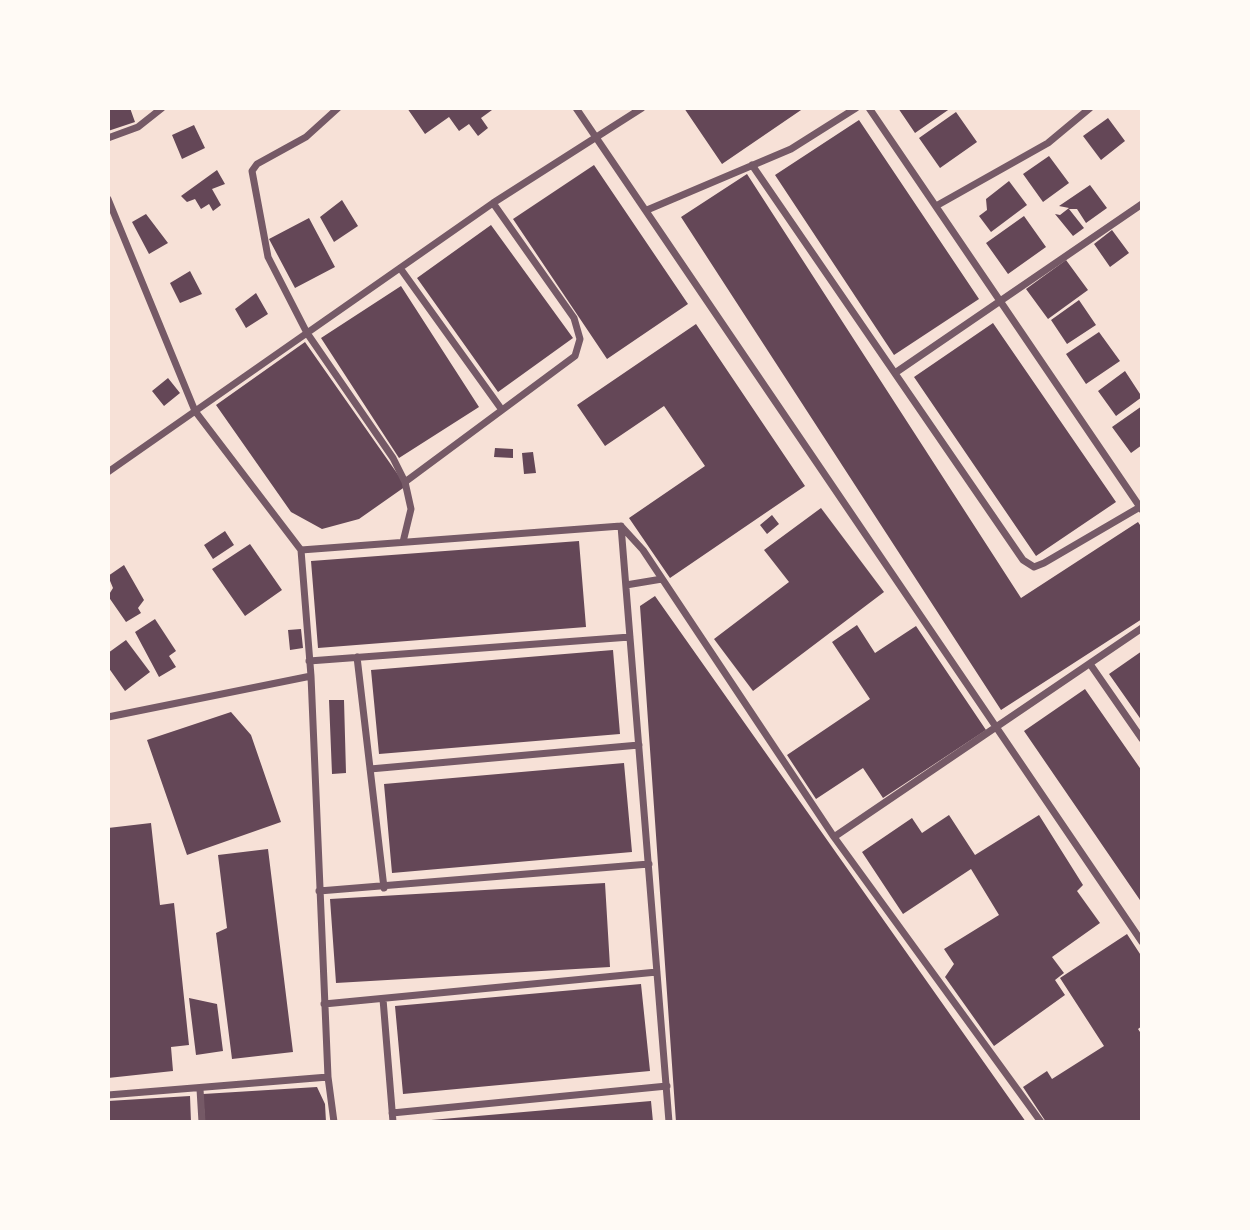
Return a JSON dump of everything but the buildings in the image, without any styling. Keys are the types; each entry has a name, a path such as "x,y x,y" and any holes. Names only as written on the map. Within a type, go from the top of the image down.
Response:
{"street":[{"path":"108,138 138,127 162,108"},
{"path":"338,108 306,137 257,164 252,171 263,243 307,333 393,458 405,482 411,509 403,542"},
{"path":"576,108 1142,942"},
{"path":"108,472 493,203 642,108"},
{"path":"647,210 791,149 856,108"},
{"path":"752,165 1023,560 1034,567 1141,508 869,108"},
{"path":"936,206 1048,143 1090,108"},
{"path":"405,482 575,356 580,339 574,318 493,203"},
{"path":"109,204 195,411 301,550 311,676 328,1077 334,1122"},
{"path":"895,373 1142,204"},
{"path":"400,268 502,410"},
{"path":"301,550 621,526"},
{"path":"621,526 662,579 834,837 1041,1122"},
{"path":"621,526 669,1122"},
{"path":"626,585 662,579"},
{"path":"834,837 1142,628"},
{"path":"309,661 630,637"},
{"path":"357,657 384,888"},
{"path":"1090,664 1142,739"},
{"path":"108,717 311,676"},
{"path":"370,769 639,745"},
{"path":"319,891 649,864"},
{"path":"324,1004 657,972"},
{"path":"383,999 392,1118 667,1086"},
{"path":"108,1095 328,1077"},
{"path":"200,1089 202,1122"}]}
